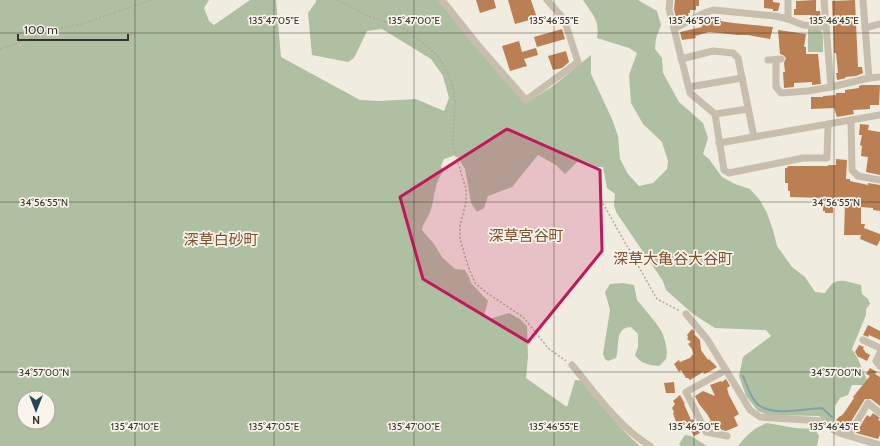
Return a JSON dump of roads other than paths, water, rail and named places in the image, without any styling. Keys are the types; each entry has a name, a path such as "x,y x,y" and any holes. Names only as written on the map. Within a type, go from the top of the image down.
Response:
{"street":[{"path":"442,0 477,44 526,100 578,62 564,19 547,0"},
{"path":"670,0 669,9 688,87 690,93 715,114 724,170 729,173 803,158 827,158 828,124"},
{"path":"788,0 788,19"},
{"path":"824,0 831,87"},
{"path":"864,0 869,78"},
{"path":"674,28 713,10 788,19 803,25 826,27"},
{"path":"865,28 880,24"},
{"path":"682,59 713,51 733,53 738,58 754,137"},
{"path":"768,60 778,60 776,87 781,93 808,91 880,77"},
{"path":"688,87 742,78"},
{"path":"715,114 748,109"},
{"path":"719,143 880,115"},
{"path":"851,120 852,170 858,176 880,180"},
{"path":"686,314 707,338 750,410 760,417 822,421 832,429 869,444 880,445"},
{"path":"863,340 880,348"},
{"path":"880,354 876,361 880,366"},
{"path":"572,365 618,421 637,438 650,446"},
{"path":"726,370 686,392 706,432 727,436"},
{"path":"845,434 868,403 880,413"}],"waterway":[{"path":"743,376 754,400 766,409 782,411 822,408 832,417"}],"district":[{"name":"深草宮谷町","path":"526,236"},
{"name":"深草白砂町","path":"221,240"},
{"name":"深草大亀谷大谷町","path":"673,259"}]}
